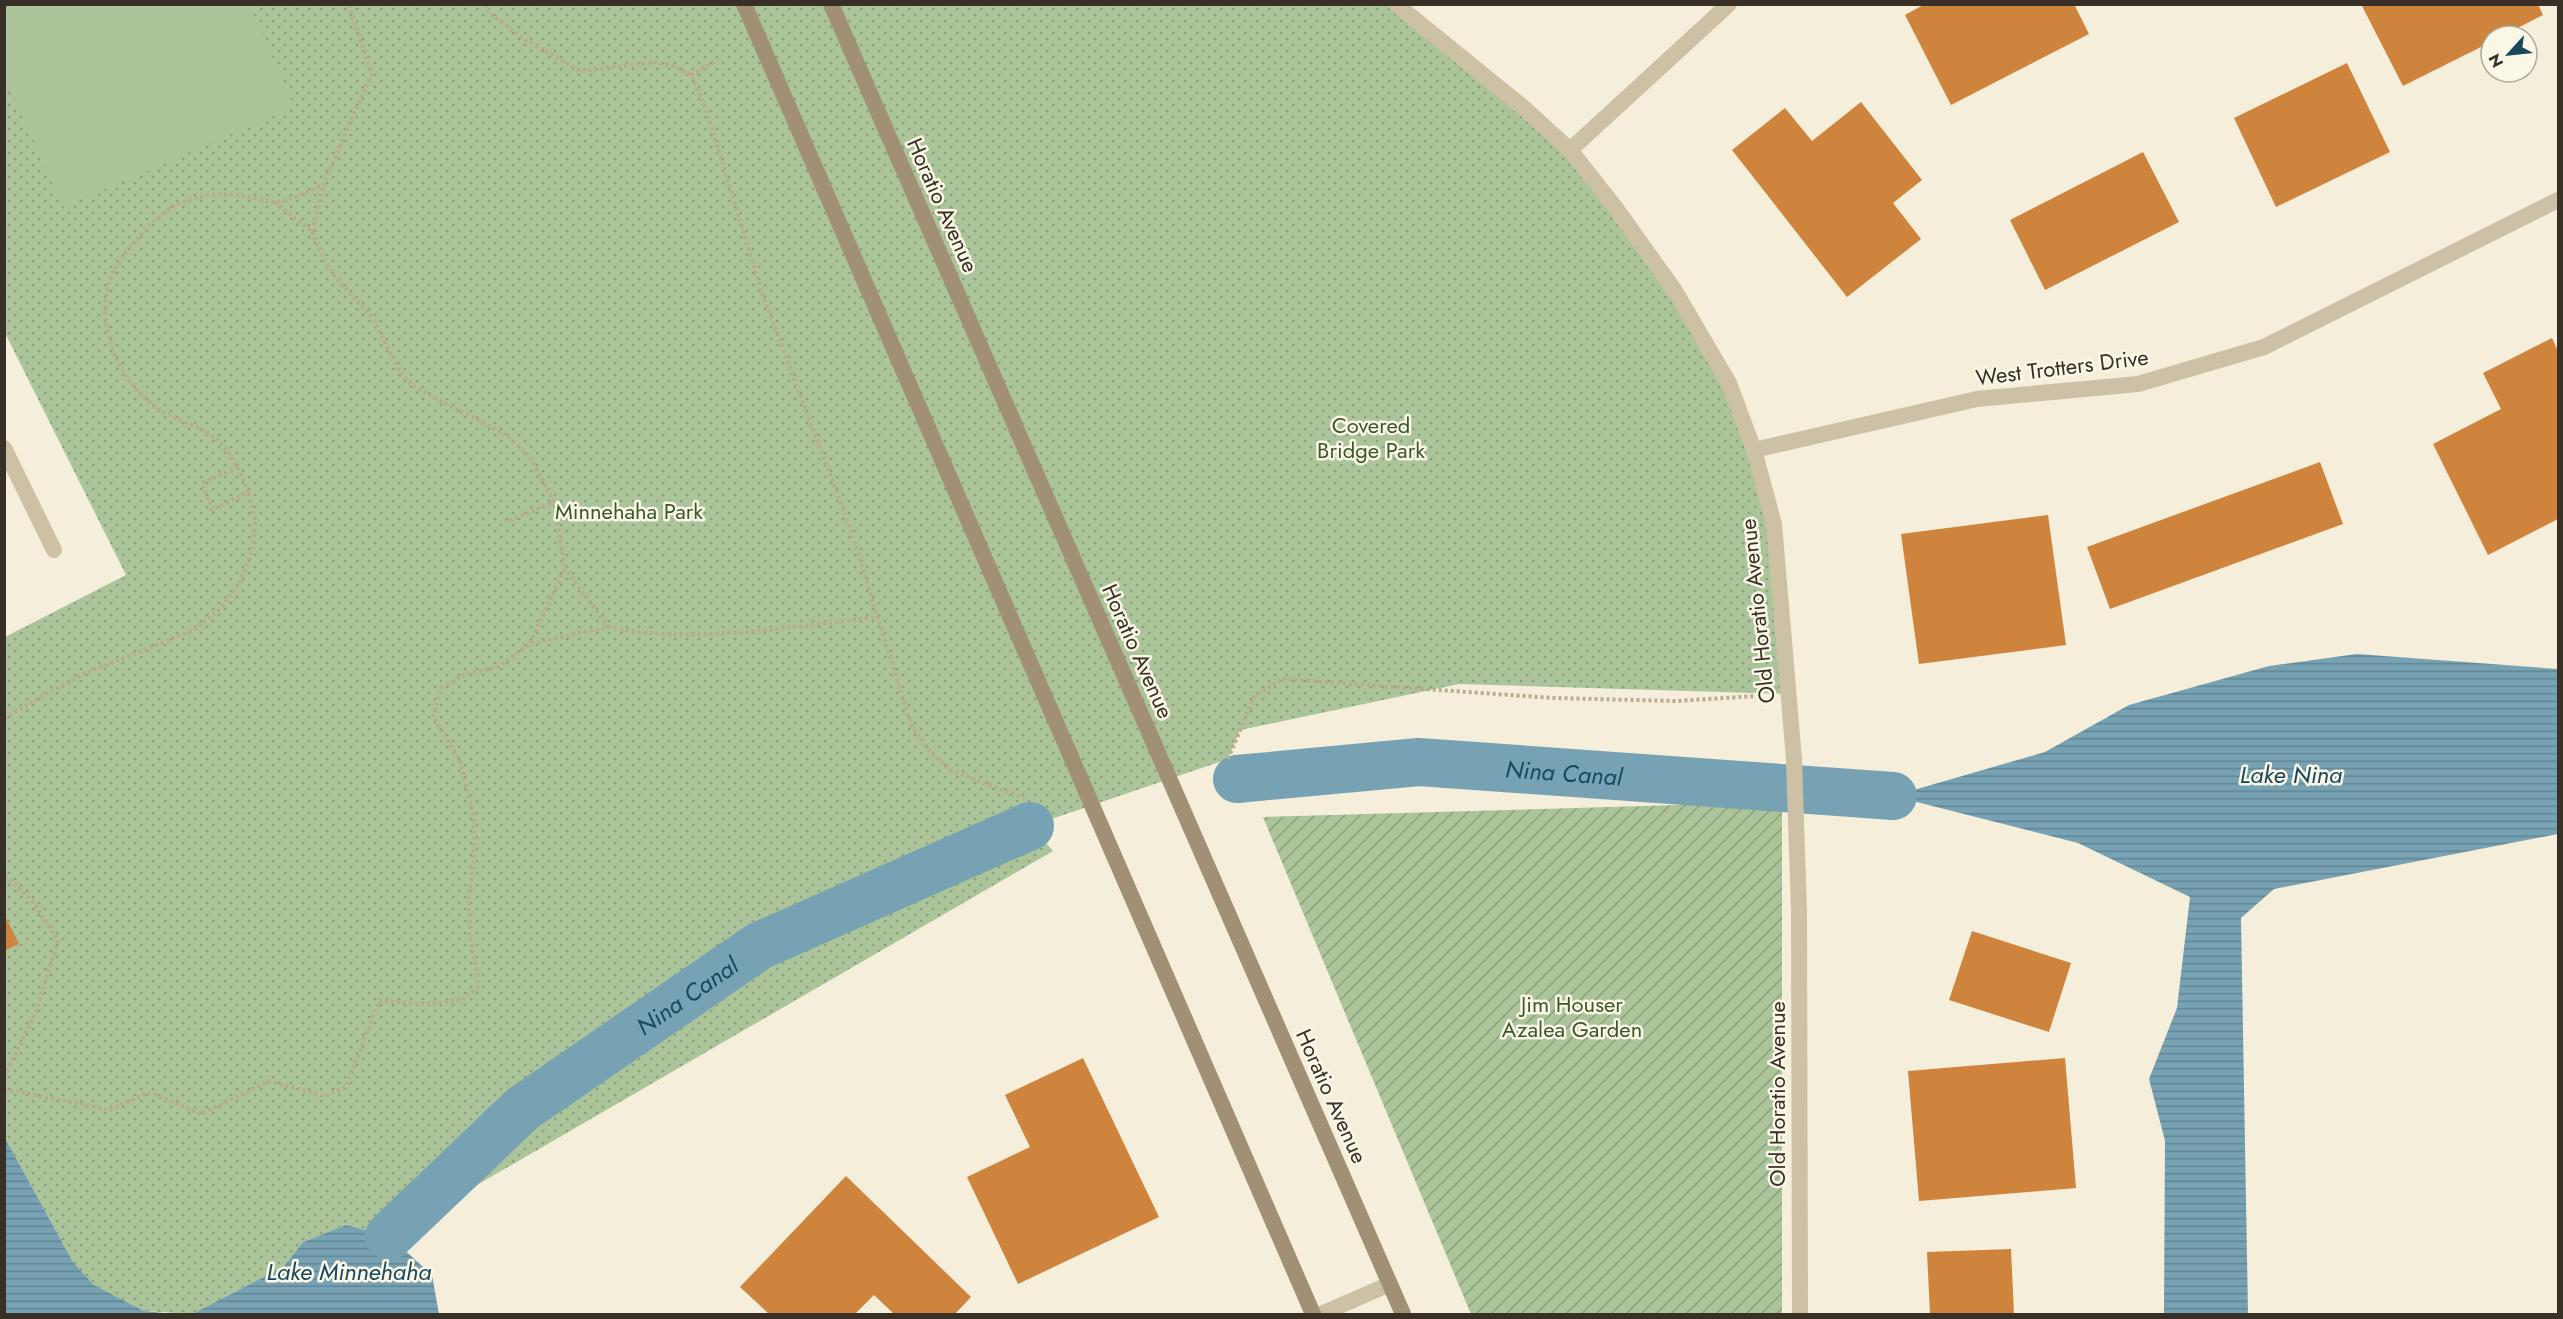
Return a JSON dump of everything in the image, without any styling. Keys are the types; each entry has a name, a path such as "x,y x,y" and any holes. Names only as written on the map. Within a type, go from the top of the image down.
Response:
{"main road":[{"path":"744,4 1313,1314"},
{"name":"Horatio Avenue","path":"831,4 1403,1314"}],"street":[{"name":"Old Horatio Avenue","path":"1396,4 1524,108 1570,150 1615,207 1675,291 1729,383 1754,450 1774,524 1794,759 1799,911 1800,1314"},
{"path":"1570,150 1729,4"},
{"name":"West Trotters Drive","path":"1754,450 1977,399 2138,384 2264,347 2559,200"},
{"path":"4,448 54,550"},
{"path":"1321,1314 1390,1284"}],"path":[{"path":"312,232 323,185 372,73 348,4"},
{"path":"485,4 490,13 524,39 580,71 654,62 670,65 691,75 704,103 763,296 850,528 912,727 931,753 950,770 1024,798"},
{"path":"691,75 718,60"},
{"path":"4,718 81,675 194,630 220,609 241,581 253,548 255,520 248,492 238,467 215,438 151,404 123,374 106,329 106,302 112,270 160,216 185,201 220,193 275,202 323,185"},
{"path":"275,202 312,232 327,266 372,317 401,374 418,389 504,434 529,455 554,502 565,568 608,627"},
{"path":"238,467 202,483 212,510 248,492"},
{"path":"506,522 554,502"},
{"path":"530,644 565,568"},
{"path":"4,1089 110,1110 149,1092 201,1114 269,1081 324,1096 346,1087 379,1000 434,1003 462,1000 477,988 478,977 470,934 469,894 474,860 474,817 459,759 433,717 441,688 466,674 498,667 530,644 608,627 642,634 717,633 878,617"},
{"path":"1228,759 1255,695 1282,679 1553,698 1677,701 1789,694"},
{"path":"4,878 10,880 34,903 58,941 36,1012 4,1078"}],"green space":[{"path":"4,5 250,5 294,107 63,207 5,77"},
{"name":"Minnehaha Park","path":"5,5 1396,5 1570,150 1729,383 1774,524 1789,694 1459,684 1240,730 1228,759 1031,826 1053,851 389,1236 346,1225 303,1242 283,1267 192,1314 144,1311 94,1285 73,1262 5,1138 5,637 126,575 5,333"},
{"name":"Jim Houser Azalea Garden","path":"1782,802 1782,1314 1471,1314 1263,817"}],"water":[{"name":"Lake Nina","path":"2357,654 2558,669 2558,834 2274,889 2241,918 2248,1314 2164,1314 2165,1141 2149,1079 2177,1008 2190,897 2078,843 1893,796 2045,752 2129,705 2269,666"},
{"path":"5,1138 73,1262 94,1285 144,1311 175,1314 5,1314"},
{"name":"Lake Minnehaha","path":"346,1225 389,1236 432,1275 439,1314 192,1314 283,1267 303,1242"}],"building":[{"path":"1925,4 2074,4 2089,34 1951,105 1905,15"},
{"path":"2361,4 2538,4 2543,15 2525,24 2479,24 2479,48 2403,86"},
{"path":"2347,63 2390,152 2276,207 2234,118"},
{"path":"1861,102 1922,180 1893,203 1921,239 1847,297 1732,150 1785,108 1812,141"},
{"path":"2143,152 2179,222 2045,290 2010,220"},
{"path":"2552,338 2558,351 2558,519 2488,555 2433,444 2501,409 2483,373"},
{"path":"2320,462 2343,524 2110,609 2087,547"},
{"path":"2048,515 2066,645 1919,664 1901,534"},
{"path":"4,914 19,944 4,951"},
{"path":"1972,931 2071,963 2049,1032 1949,1000"},
{"path":"1083,1058 1159,1217 1018,1284 967,1177 1030,1147 1005,1095"},
{"path":"2065,1058 2076,1188 1919,1201 1908,1071"},
{"path":"846,1176 971,1297 955,1314 894,1314 874,1295 855,1314 769,1314 740,1287"},
{"path":"2011,1249 2014,1314 1930,1314 1927,1252"}],"waterway":[{"name":"Nina Canal","path":"1237,779 1419,762 1893,796"},
{"name":"Nina Canal","path":"389,1236 522,1109 759,946 1030,826"}],"park label":[{"name":"Covered Bridge Park","path":"1371,438"}]}
